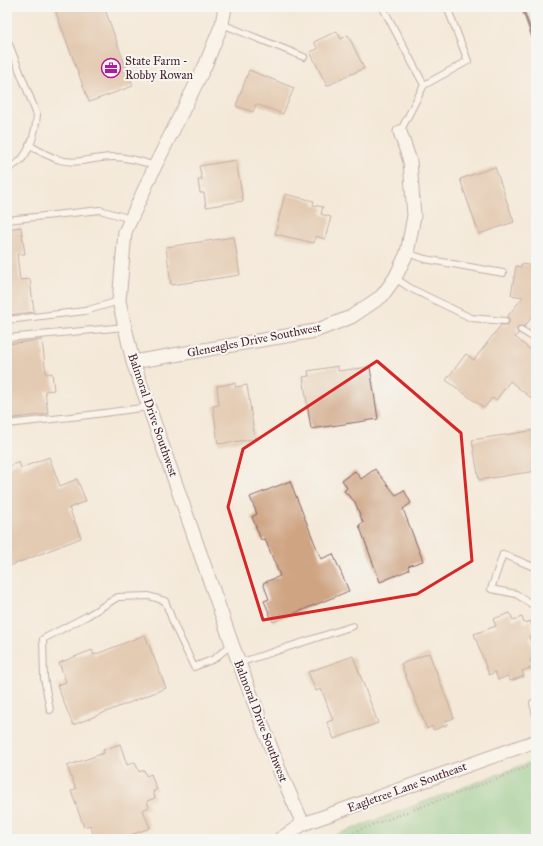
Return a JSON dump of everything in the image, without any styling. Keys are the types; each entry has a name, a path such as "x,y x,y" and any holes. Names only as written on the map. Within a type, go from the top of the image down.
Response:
{"street":[{"name":"Balmoral Drive Southwest","path":"225,7 222,24 205,66 155,166 125,232 119,301 134,362 232,644 279,769 303,824"},
{"name":"Gleneagles Drive Southwest","path":"134,362 315,331 351,316 382,296 395,278 407,253 414,216 410,161 400,132"},
{"name":"Eagletree Lane Southeast","path":"280,839 303,824 536,741"}],"lane":[{"path":"386,7 383,8 424,85 468,61 447,7"},
{"path":"222,24 304,57"},
{"path":"7,39 37,115 36,129 26,153 20,161 7,169"},
{"name":"Gleneagles Drive Southwest","path":"400,132 424,85"},
{"path":"29,145 47,156 61,161 112,157 134,158 155,166"},
{"path":"7,220 100,210 131,219"},
{"path":"407,253 425,259 503,273"},
{"path":"395,278 410,288 471,318 505,321"},
{"path":"7,320 85,311 119,301"},
{"path":"7,338 125,327"},
{"path":"521,330 536,338"},
{"path":"7,424 149,407"},
{"path":"536,568 503,554 491,589 516,594 536,608"},
{"path":"50,710 44,678 43,639 87,616 118,597 149,596 165,602 194,667 214,659 232,644"},
{"path":"239,663 353,626"},
{"path":"536,702 533,703 536,715"}],"path":[{"path":"335,839 536,764"}],"highlighted area":[{"path":"377,361 461,433 472,561 417,594 263,620 228,507 243,449"}],"green space":[{"path":"536,760 536,839 325,839"}],"building":[{"path":"54,7 104,7 133,86 89,102"},
{"path":"337,31 341,39 348,35 364,68 327,86 310,52 318,49 314,42"},
{"path":"249,70 294,88 283,114 256,104 253,112 236,106"},
{"path":"236,160 243,201 206,207 204,193 200,193 198,180 202,180 199,166"},
{"path":"495,167 514,222 479,234 460,179"},
{"path":"285,194 314,201 313,205 323,207 321,214 331,217 325,239 316,236 314,243 275,234"},
{"path":"21,227 25,254 17,254 20,280 30,279 34,312 7,315 7,229"},
{"path":"234,237 240,275 171,285 166,247"},
{"path":"521,264 536,266 536,312 524,327 517,327 518,334 515,337 536,354 536,402 510,381 496,400 492,398 484,408 446,380 466,354 474,360 501,325 507,325 509,323 509,319 507,317 523,297 511,295 516,266 521,267"},
{"path":"42,340 46,374 52,373 54,390 45,391 48,414 7,419 7,344"},
{"path":"338,366 338,371 370,367 378,419 311,429 303,377 309,376 308,371"},
{"path":"235,383 235,387 247,385 255,439 218,444 213,406 219,405 217,386"},
{"path":"536,430 536,471 479,480 472,440"},
{"path":"49,457 60,486 77,479 86,501 69,508 81,538 7,567 7,467 19,462 21,468"},
{"path":"375,469 396,495 404,490 411,503 403,509 423,561 408,566 409,570 380,582 359,525 363,523 355,502 344,491 347,488 342,480 355,471 361,479"},
{"path":"290,481 321,559 333,554 349,591 273,622 264,601 269,599 263,583 280,576 265,539 261,540 252,517 257,514 250,497"},
{"path":"510,613 513,620 522,617 524,623 530,621 535,634 529,637 536,658 530,660 533,667 522,671 524,676 510,681 508,676 498,680 495,672 489,675 474,634 496,626 493,619"},
{"path":"145,635 166,688 73,725 57,685 66,682 59,663 92,650 94,655"},
{"path":"429,653 454,718 446,721 447,725 434,730 432,726 427,729 401,664"},
{"path":"353,656 378,723 334,739 327,722 333,720 324,696 321,689 316,691 308,672"},
{"path":"120,744 127,765 135,762 139,772 144,770 146,776 151,774 157,790 153,791 155,798 147,801 149,807 143,810 150,828 120,839 95,839 90,825 84,827 71,791 76,789 67,766 104,753 103,750"}],"railway":[{"path":"522,7 536,46"}],"place":[{"name":"State Farm - Robby Rowan","path":"111,68"}]}
